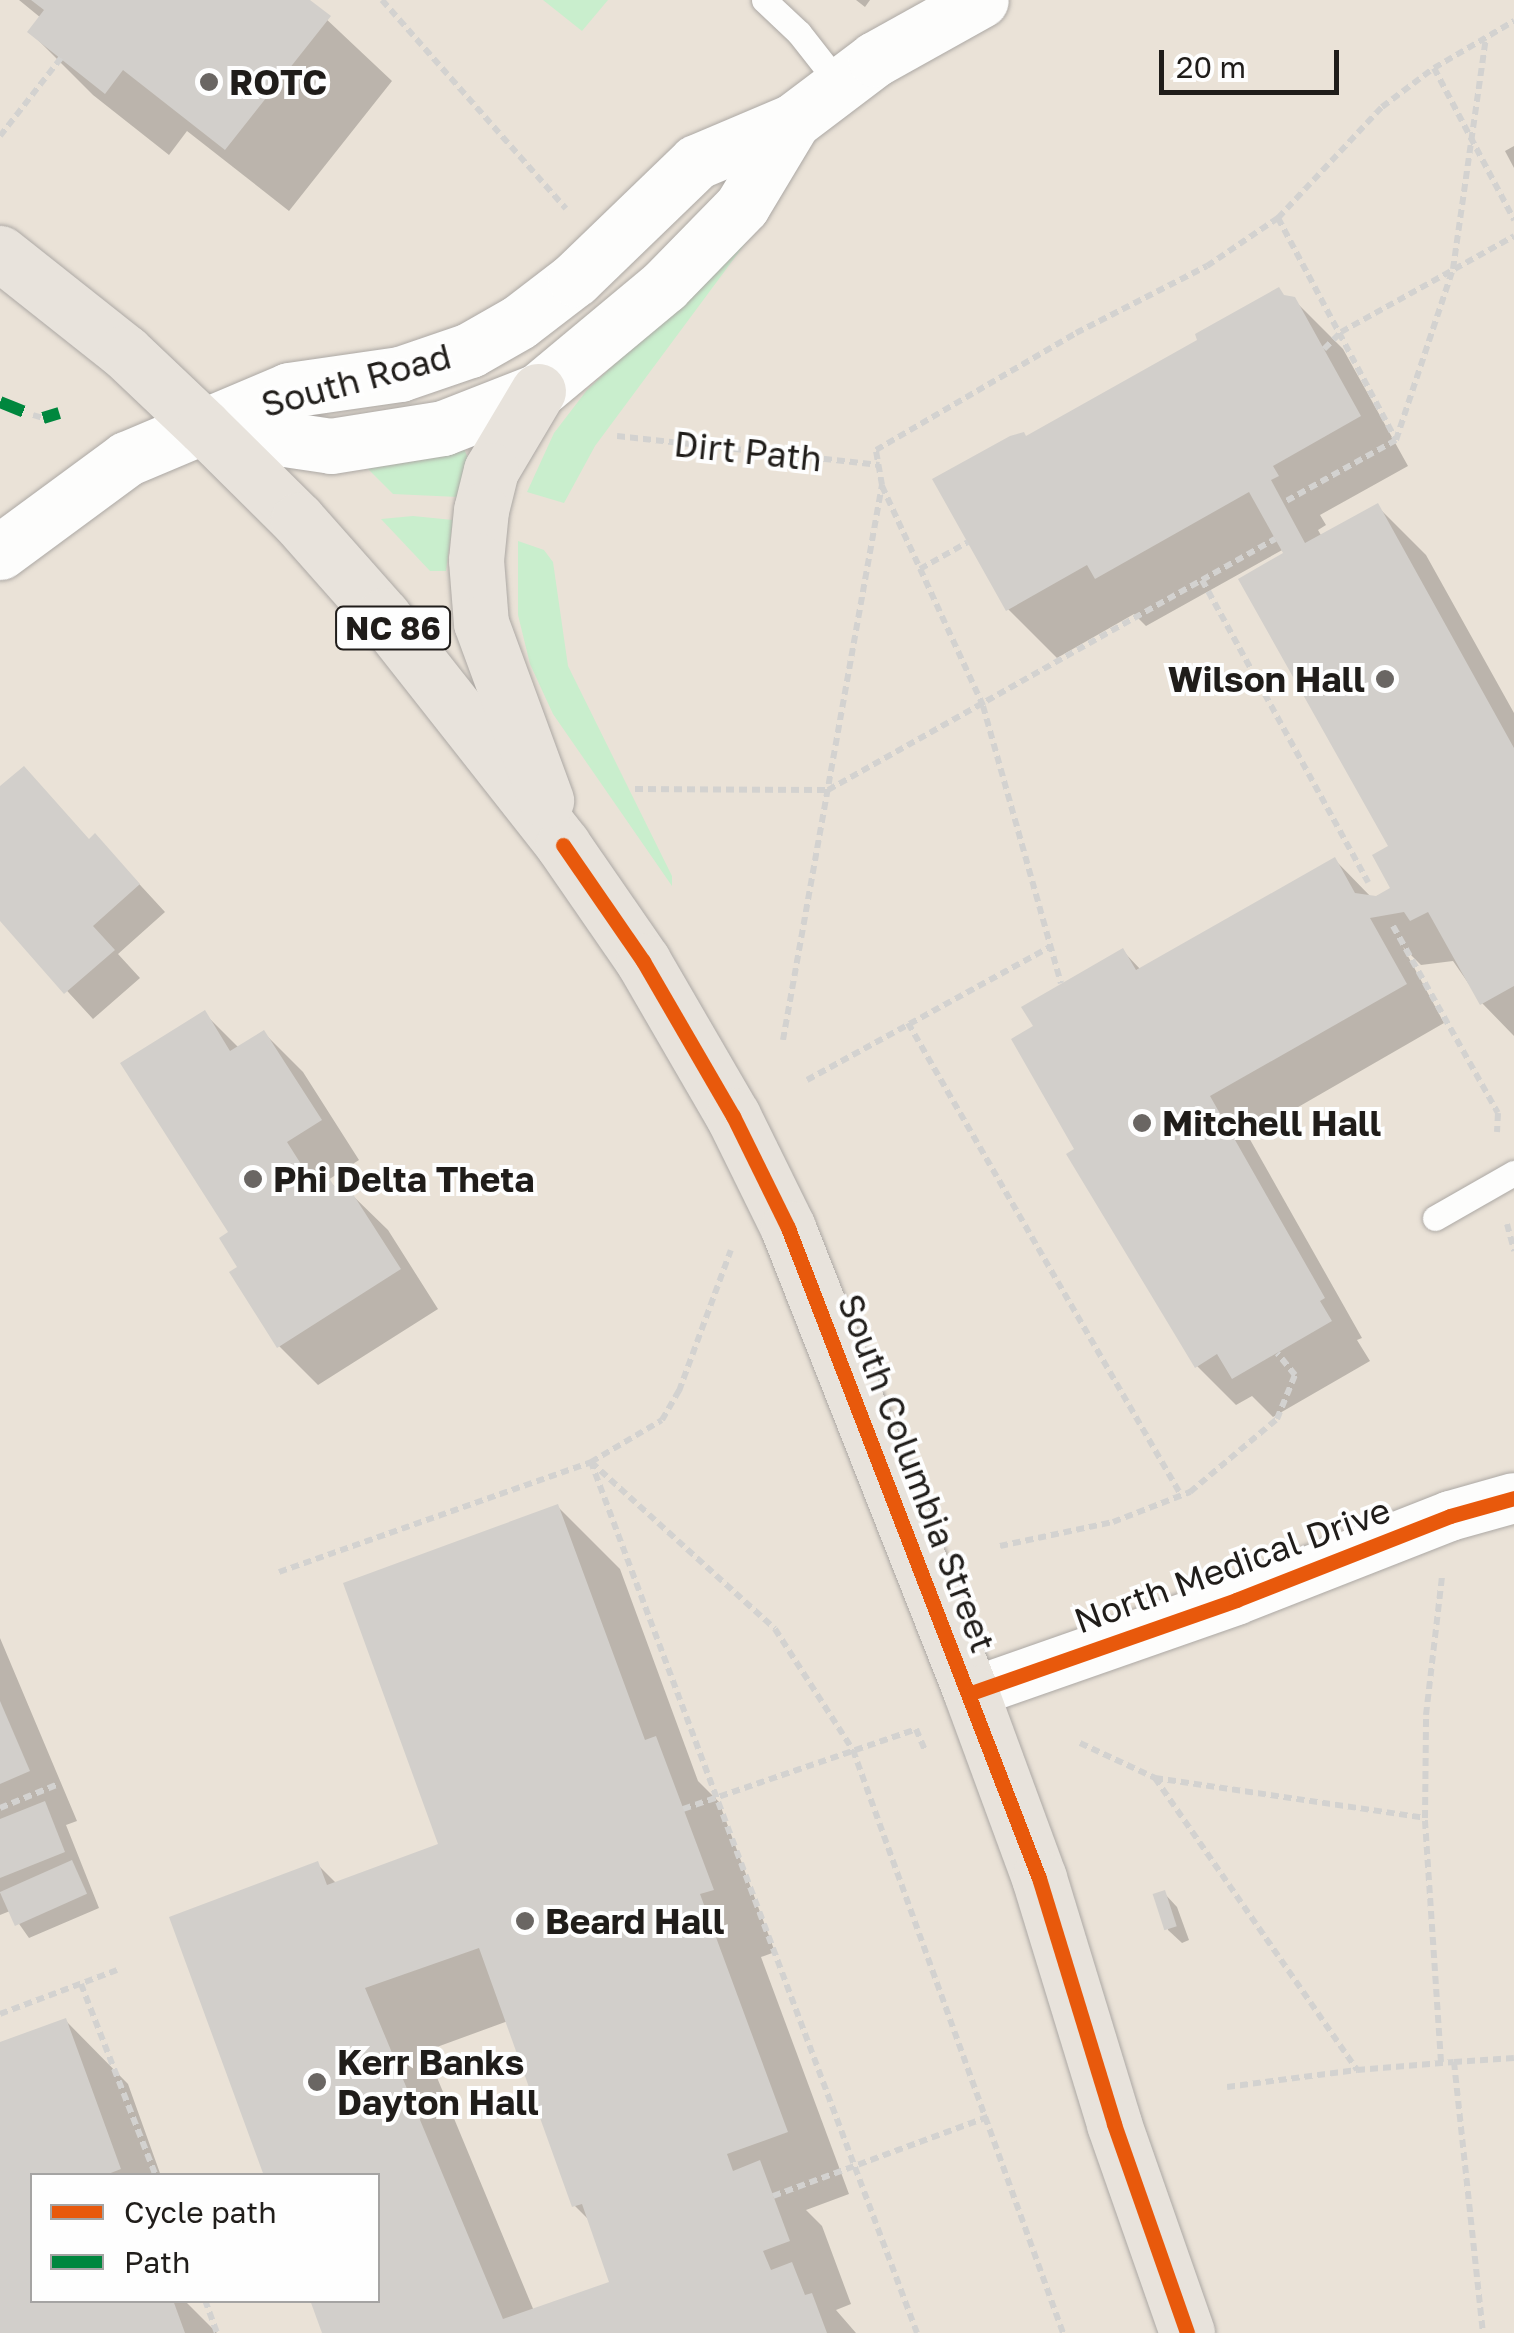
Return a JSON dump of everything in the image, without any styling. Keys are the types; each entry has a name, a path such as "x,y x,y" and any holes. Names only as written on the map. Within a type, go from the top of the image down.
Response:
{"main road":[{"name":"South Road","path":"204,427 289,390 400,374 470,350 519,322 575,279 696,162 793,121 839,84 981,0"},
{"name":"South Road","path":"204,427 331,446 443,428 538,392 664,286 742,206 793,121"},
{"name":"South Columbia Street","path":"0,253 125,352 298,520 383,616 563,846 643,961 732,1116 788,1228 971,1692 1039,1878 1114,2124 1187,2333"},
{"path":"538,392 491,470 480,510 476,560 482,623 563,846"},
{"path":"0,552 126,458 204,427"}],"street":[{"name":"North Medical Drive","path":"971,1692 1236,1600 1450,1516 1514,1498"}],"lane":[{"path":"764,0 799,33 839,84"},
{"path":"1435,1218 1505,1178"}],"path":[{"path":"382,0 558,200"},
{"path":"1061,983 983,706 882,485 876,450 1076,333 1207,266 1278,218 1382,107 1434,68 1514,20"},
{"path":"1283,503 1396,440 1453,269 1486,36"},
{"path":"0,136 61,58"},
{"path":"1434,68 1514,220"},
{"path":"1278,218 1396,440"},
{"path":"1324,349 1340,332 1514,236"},
{"path":"32,415 43,418"},
{"path":"783,1040 882,485"},
{"path":"635,788 828,790 1275,538"},
{"path":"920,568 968,542"},
{"path":"1202,580 1368,882"},
{"path":"1393,926 1498,1113 1514,1251"},
{"path":"807,1080 1050,948"},
{"path":"908,1023 1181,1495"},
{"path":"279,1572 590,1462 662,1420 679,1390 731,1250"},
{"path":"1000,1546 1113,1522 1181,1495 1278,1419 1295,1375 1277,1353"},
{"path":"590,1462 776,1629 853,1750 1063,2333"},
{"path":"590,1462 917,2333"},
{"path":"1441,2062 1425,1818 1426,1715 1450,1516"},
{"path":"684,1809 916,1728 928,1760"},
{"path":"1080,1743 1155,1778 1425,1818"},
{"path":"1155,1778 1357,2070"},
{"path":"0,1808 56,1785"},
{"path":"0,2014 116,1970"},
{"path":"81,1984 155,2173"},
{"path":"1227,2087 1357,2070 1514,2058"},
{"path":"1454,2062 1483,2333"},
{"path":"773,2196 988,2117"},
{"path":"206,2303 218,2333"}],"shaded area":[{"path":"0,0 1514,0 1514,2333 0,2333"}],"green space":[{"path":"543,0 608,0 582,31"},
{"path":"750,237 595,446 564,503 527,492 554,433 587,390"},
{"path":"464,449 469,460 458,497 393,494 366,467"},
{"path":"413,516 453,520 446,571 430,571 381,519"},
{"path":"518,541 544,550 553,562 568,666 672,876 672,886 553,714 530,664 518,615"}],"building":[{"name":"ROTC","path":"31,0 310,0 331,16 225,150 123,70 105,94 27,32 44,10"},
{"path":"1279,287 1284,295 1295,297 1361,416 1273,466 1279,476 1271,480 1305,543 1378,503 1514,748 1514,986 1480,1005 1428,912 1410,921 1404,912 1370,918 1407,984 1210,1096 1325,1298 1320,1301 1332,1321 1232,1379 1217,1354 1195,1368 1066,1154 1074,1149 1011,1039 1033,1026 1021,1007 1123,948 1136,970 1335,857 1355,893 1376,896 1390,888 1372,855 1388,846 1238,579 1283,553 1249,492 1095,579 1087,565 1006,611 932,479 1010,436 1024,432 1026,436 1197,340 1195,334"},
{"path":"24,766 89,839 95,833 140,884 93,926 115,950 64,994 0,921 0,786"},
{"name":"Phi Delta Theta","path":"205,1010 230,1051 264,1030 322,1120 287,1142 313,1183 327,1175 340,1195 349,1188 401,1269 277,1348 229,1272 237,1267 219,1238 228,1232 120,1063"},
{"name":"Beard Hall","path":"558,1504 645,1740 656,1736 714,1890 700,1894 788,2132 727,2154 733,2171 760,2160 790,2241 763,2251 771,2270 792,2262 805,2295 812,2293 827,2333 322,2333 311,2303 380,2303 380,2173 263,2173 169,1917 318,1861 327,1885 438,1844 343,1583","holes":["479,1948 572,2207 582,2204 609,2282 503,2319 365,1988"]},
{"path":"0,1701 30,1771 0,1784"},
{"path":"45,1801 65,1852 0,1878 0,1819"},
{"path":"72,1860 87,1894 15,1926 0,1892"},
{"path":"1165,1890 1177,1926 1164,1930 1153,1894"},
{"path":"66,2018 121,2169 111,2173 30,2173 30,2303 174,2303 185,2333 0,2333 0,2042"}],"marked path":[{"path":"0,402 33,415"},
{"path":"43,418 59,413"}],"cycle path":[{"path":"563,845 643,961 733,1116 788,1228 1039,1878 1114,2124 1187,2333"},
{"path":"971,1693 1236,1600 1450,1516 1514,1498"}],"place":[{"name":"ROTC","path":"209,82"},
{"name":"Wilson Hall","path":"1385,679"},
{"name":"Mitchell Hall","path":"1142,1123"},
{"name":"Phi Delta Theta","path":"253,1179"},
{"name":"Beard Hall","path":"525,1921"},
{"name":"Kerr Banks Dayton Hall","path":"317,2082"}]}
